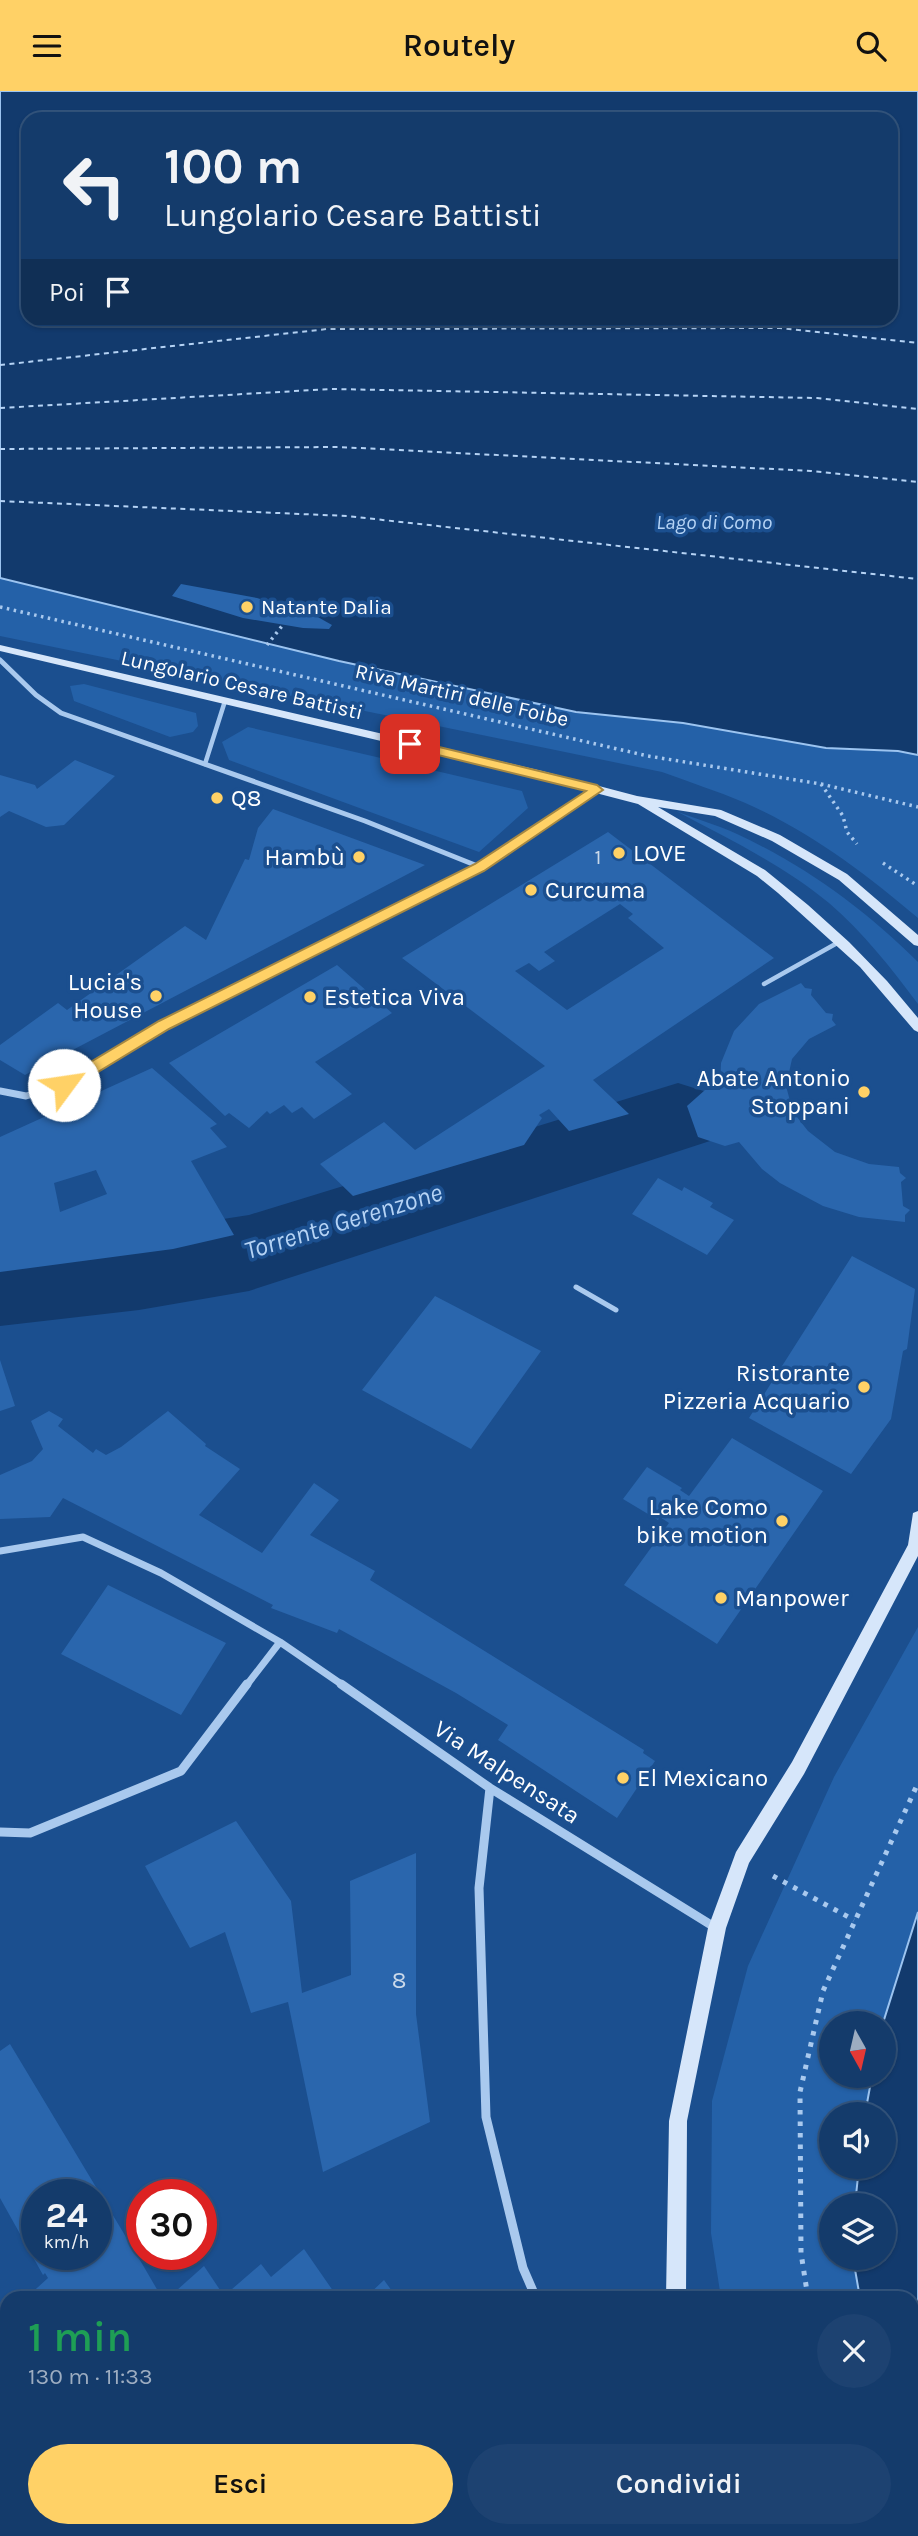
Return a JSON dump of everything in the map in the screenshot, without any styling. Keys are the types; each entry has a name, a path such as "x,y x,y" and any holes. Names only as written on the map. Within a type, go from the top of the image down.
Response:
{"main road":[{"name":"Lungolario Cesare Battisti","path":"0,648 637,800"},
{"path":"637,800 761,873 842,941 892,994 918,1027"},
{"path":"637,800 702,809 776,838 843,877 918,942"},
{"path":"676,2291 678,2121 717,1928 742,1858 799,1768 917,1542 918,1518"}],"street":[{"path":"0,660 36,695 61,713 365,821 480,867"},
{"path":"0,1091 26,1096 64,1085 164,1025 480,867 597,790"},
{"name":"Via Malpensata","path":"0,1551 83,1537 161,1573 280,1642 490,1788 717,1928"},
{"path":"0,1832 30,1833 181,1771 280,1642"},
{"path":"490,1788 479,1888 486,2117 523,2268 533,2291"}],"lane":[{"path":"205,764 225,701"},
{"path":"764,983 842,941"},
{"path":"576,1287 616,1310"}],"path":[{"name":"Riva Martiri delle Foibe","path":"0,607 648,756 821,784 918,807"},
{"path":"267,645 282,626"},
{"path":"821,784 844,815 847,832 860,848"},
{"path":"883,863 918,886"},
{"path":"807,2291 802,2253 800,2092 823,1991 918,1783"},
{"path":"742,1858 854,1920"}],"shaded area":[{"path":"0,578 339,661 576,712 683,723 826,748 898,751 918,755 918,918 813,839 743,802 662,772 0,636"},
{"path":"84,684 196,713 198,726 193,732 170,737 74,701 70,686"},
{"path":"248,727 522,791 528,808 479,852 229,760 222,742"},
{"path":"676,811 762,846 810,874 856,907 918,962 918,1004 865,938 829,903 736,842"},
{"path":"918,1627 918,1912 887,2011 819,2011 819,2088 870,2088 867,2102 819,2102 819,2179 858,2179 856,2193 819,2193 819,2270 855,2270 859,2291 720,2291 711,2233 712,2101 748,1966 834,1777"}],"water":[{"name":"Lago di Como","path":"0,91 918,91 918,755 898,751 826,748 683,723 576,712 339,661 0,578"},
{"path":"918,1912 918,2291 859,2291 855,2270 896,2270 896,2193 856,2193 858,2179 896,2179 896,2102 867,2102 870,2088 896,2088 896,2011 887,2011"}],"building":[{"name":"Natante Dalia","path":"181,584 257,598 316,616 332,625 329,629 303,628 243,618 172,596"},
{"path":"75,760 115,776 64,825 46,827 9,811 0,817 0,775 35,785 37,789"},
{"path":"273,809 425,865 25,1075 0,1060 0,1045 58,1003 67,1010 185,926 206,940 245,859 249,860 258,828"},
{"path":"608,832 774,958 593,1080 629,1114 569,1131 549,1109 539,1115 542,1118 524,1145 353,1196 320,1164 384,1122 415,1150 545,1066 402,958","holes":["620,904 633,914 628,918 664,948 567,1010 515,971 529,963 539,971 555,961 544,952"]},
{"path":"337,965 392,1013 315,1062 352,1094 314,1119 302,1107 292,1113 284,1105 270,1114 267,1111 249,1128 229,1113 225,1116 169,1063"},
{"path":"801,983 805,988 812,989 811,995 826,1013 833,1014 832,1020 836,1025 809,1039 792,1059 786,1086 793,1112 808,1131 835,1152 869,1164 899,1167 900,1173 906,1178 901,1182 903,1206 910,1210 905,1215 905,1222 859,1217 823,1206 780,1183 762,1169 739,1142 725,1146 698,1137 687,1106 705,1090 720,1090 721,1063 734,1031 759,1004"},
{"path":"152,1068 217,1124 210,1128 227,1147 191,1161 234,1235 173,1249 0,1272 0,1137","holes":["96,1170 107,1194 60,1212 54,1183"]},
{"path":"658,1178 682,1191 684,1187 713,1203 710,1207 734,1220 707,1255 632,1214"},
{"path":"852,1256 915,1289 907,1349 903,1351 891,1419 851,1474 749,1418"},
{"path":"435,1296 541,1351 471,1449 362,1390"},
{"path":"0,1360 15,1406 0,1411"},
{"path":"49,1411 63,1419 58,1426 93,1453 96,1449 106,1455 121,1447 168,1411 206,1444 205,1446 240,1469 199,1515 262,1553 314,1483 339,1500 310,1535 375,1571 370,1580 644,1750 643,1753 655,1761 617,1818 498,1740 508,1725 456,1693 339,1629 337,1633 271,1608 273,1605 63,1498 50,1517 0,1519 0,1475 32,1461 43,1449 31,1421"},
{"path":"732,1438 823,1491 717,1644 624,1585 669,1523 660,1517 658,1520 623,1499 647,1467 682,1488 680,1490 689,1496"},
{"path":"108,1585 226,1643 181,1715 61,1654"},
{"path":"236,1821 291,1901 302,1993 351,1975 350,1881 416,1853 416,2014 430,2122 323,2172 288,2002 251,2013 225,1932 190,1948 145,1866"},
{"path":"10,2044 91,2179 21,2179 21,2236 0,2198 0,2051"},
{"path":"112,2214 126,2238 126,2270 145,2270 158,2291 34,2291 48,2278 45,2273 43,2275 40,2270 112,2270"},
{"path":"304,2249 333,2291 230,2291 261,2264 271,2277"},
{"path":"200,2270 207,2270 221,2291 176,2291"},
{"path":"384,2280 392,2291 372,2291"}],"waterway":[{"name":"Torrente Gerenzone","path":"0,1287 139,1271 249,1253 678,1117"}],"ferry route":[{"path":"0,365 327,329 780,328 918,343"},
{"path":"0,408 331,389 817,398 918,409"},
{"path":"0,449 339,447 811,471 918,482"},
{"path":"0,501 347,516 918,579"}],"place":[{"name":"Natante Dalia","path":"247,607"},
{"name":"Q8","path":"217,798"},
{"name":"LOVE","path":"619,853"},
{"name":"Hambù","path":"359,857"},
{"name":"Curcuma","path":"531,890"},
{"name":"Lucia's House","path":"156,996"},
{"name":"Estetica Viva","path":"310,997"},
{"name":"Abate Antonio Stoppani","path":"864,1092"},
{"name":"Ristorante Pizzeria Acquario","path":"864,1387"},
{"name":"Lake Como bike motion","path":"782,1521"},
{"name":"Manpower","path":"721,1598"},
{"name":"El Mexicano","path":"623,1778"}],"route":[{"path":"64,1085 164,1025 480,867 597,790 410,744"}]}
